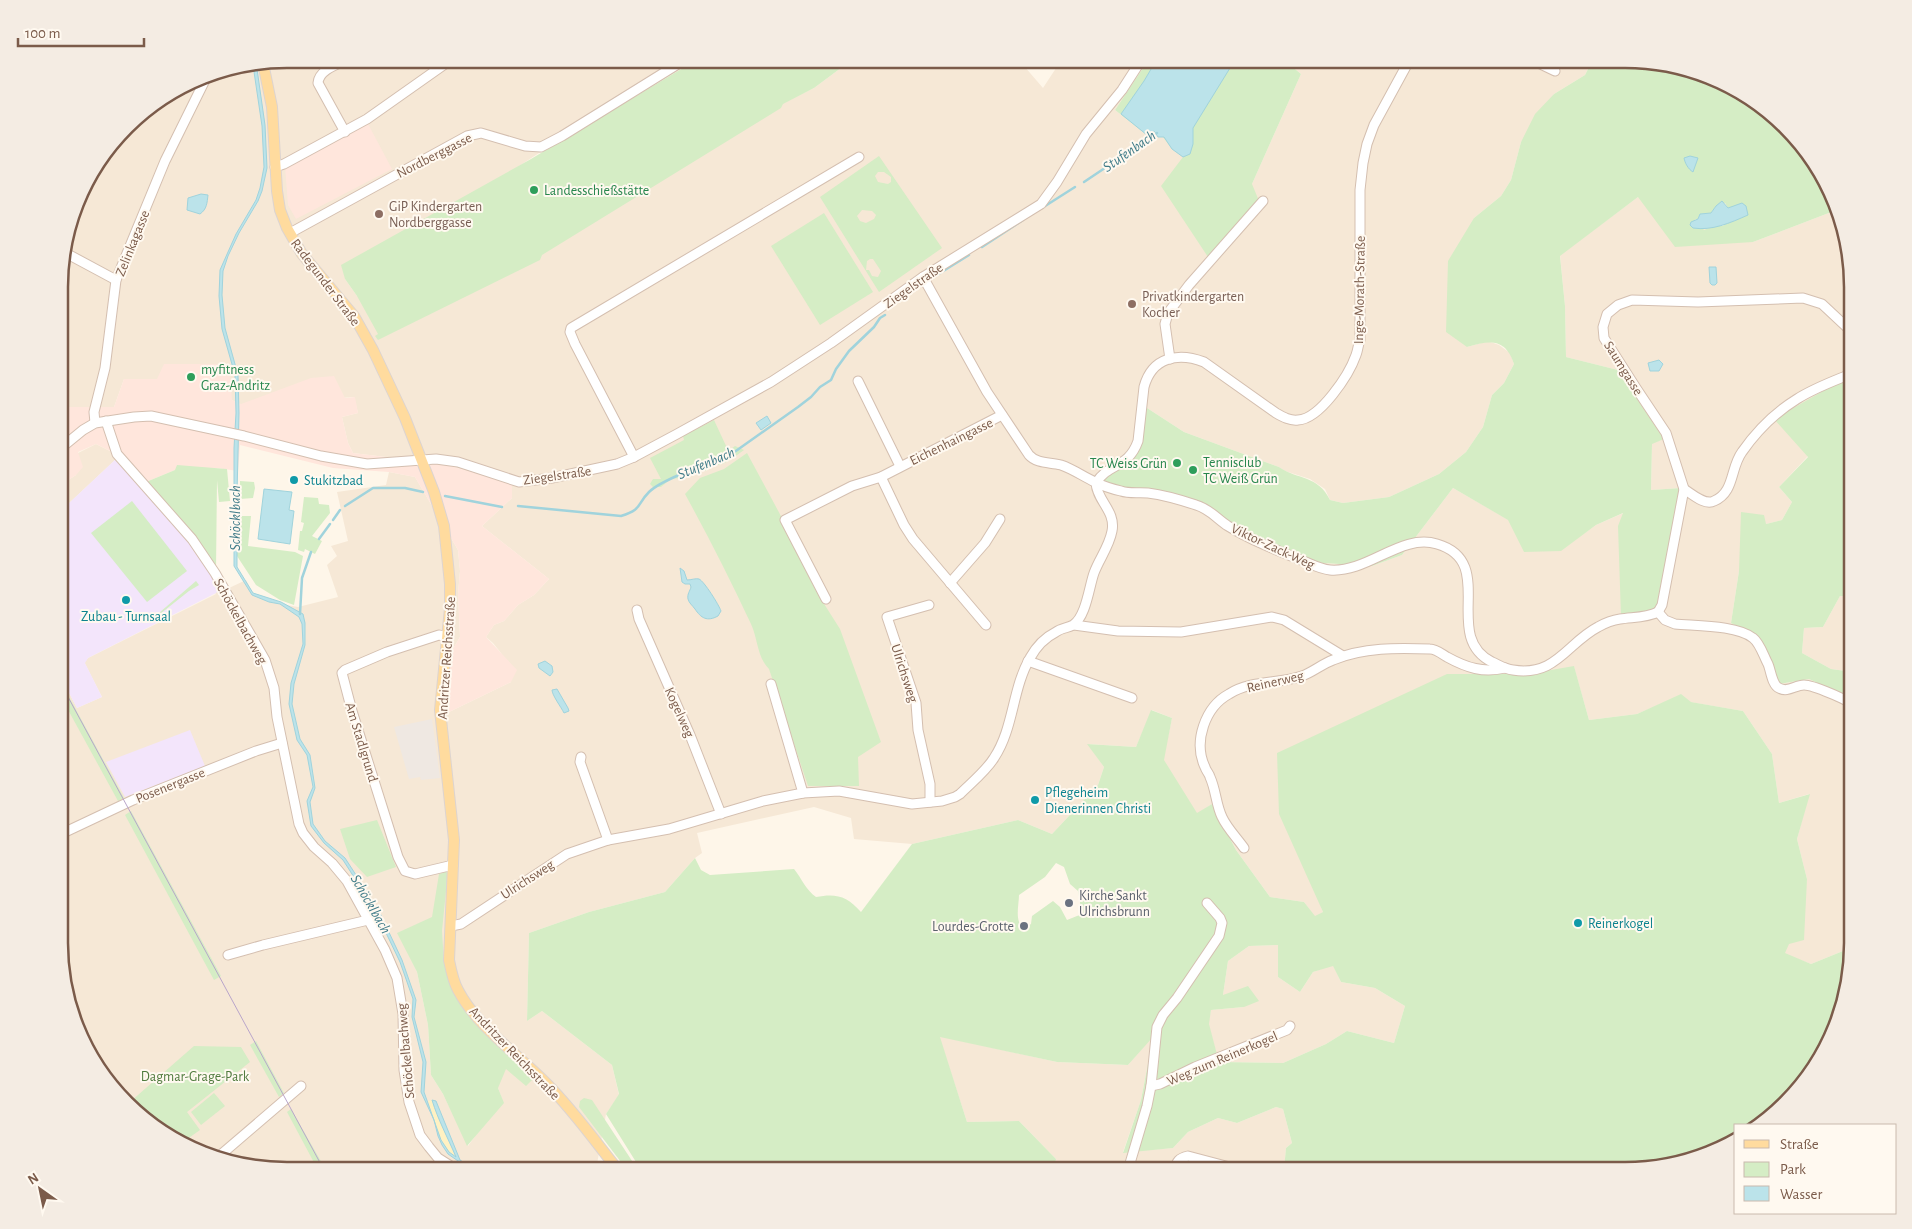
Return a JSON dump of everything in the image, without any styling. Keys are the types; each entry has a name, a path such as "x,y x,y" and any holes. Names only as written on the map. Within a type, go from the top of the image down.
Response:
{"main road":[{"name":"Radegunder Straße","path":"264,69 272,107 275,167 280,210 290,233 306,260 354,316 362,329 389,382 422,461"},
{"name":"Andritzer Reichsstraße","path":"422,461 434,492 445,533 450,584 448,637 440,710 452,819 453,865 449,960 457,989 464,1000 496,1037 548,1085 611,1162"}],"street":[{"path":"331,68 323,72 318,79 319,84 345,132"},
{"path":"275,167 284,164 367,119 439,68"},
{"name":"Nordberggasse","path":"290,233 467,136 481,133 526,146 541,147 672,68"},
{"name":"Ziegelstraße","path":"422,461 436,459 458,462 520,482 534,482 604,468 634,457 771,382 923,277 1041,204 1057,182 1086,134 1122,90 1136,68"},
{"name":"Inge-Morath-Straße","path":"1170,358 1191,357 1204,362 1287,419 1298,420 1308,418 1318,412 1339,385 1356,356 1360,340 1360,190 1363,164 1367,144 1374,125 1405,68"},
{"path":"1548,68 1554,71"},
{"name":"Zelinkagasse","path":"95,423 94,412 104,368 116,280 165,161 203,84"},
{"path":"634,457 572,338 571,328 859,158"},
{"path":"1263,201 1189,285 1168,313 1165,324 1170,358 1154,368 1146,379 1138,441 1132,455 1104,473 1096,483 1100,496 1112,515 1112,533 1095,571 1083,613 1074,625 1118,631 1180,632 1272,617 1284,620 1343,656"},
{"path":"70,255 116,280"},
{"name":"Viktor-Zack-Weg","path":"923,277 987,392 1031,458 1040,462 1063,466 1096,483 1123,492 1146,493 1200,506 1212,512 1225,525 1261,544 1328,570 1361,566 1401,546 1435,543 1448,548 1459,558 1465,568 1470,598 1467,617 1469,638 1483,656 1505,668 1515,671 1547,667 1571,649 1586,634 1600,626 1618,619 1651,615 1658,612"},
{"name":"Saumgasse","path":"1658,612 1662,605 1684,489 1666,432 1604,338 1603,327 1606,314 1618,305 1632,300 1698,302 1803,298 1822,304 1844,325"},
{"path":"1684,489 1709,503 1715,501 1728,490 1740,454 1775,416 1797,398 1844,377"},
{"name":"Eichenhaingasse","path":"858,381 900,466"},
{"name":"Eichenhaingasse","path":"826,599 785,520 852,486 880,476 1002,415"},
{"path":"68,442 95,423 151,416 244,436 314,455 367,464 422,461"},
{"name":"Schöckelbachweg","path":"106,421 117,454 192,539 215,573 265,660 274,688 282,743 299,824 303,833 347,881 385,950 397,978 403,1014 404,1070 409,1102 420,1134 438,1158 444,1162"},
{"path":"880,476 904,525 986,625"},
{"path":"950,583 985,543 1000,519"},
{"name":"Ulrichsweg","path":"929,605 887,617 916,703 918,730 930,784 930,802"},
{"name":"Kogelweg","path":"637,610 638,619 690,735 721,814"},
{"path":"1658,612 1666,620 1675,624 1740,630 1754,638 1769,666 1776,686 1780,689 1788,690 1802,685 1814,686 1844,699"},
{"name":"Ulrichsweg","path":"451,926 461,924 567,854 608,840 669,829 763,802 803,793 840,791 912,804 955,797 994,758 1007,728 1017,690 1028,661 1036,648 1056,631 1074,625"},
{"name":"Am Stadlgrund","path":"448,637 439,636 387,652 342,673 362,746 398,857 405,871 415,874 453,865"},
{"name":"Reinerweg","path":"1244,848 1222,817 1211,777 1204,766 1200,748 1204,723 1216,704 1228,694 1259,683 1286,681 1305,675 1343,656 1358,652 1395,648 1434,649 1460,664 1476,670 1493,671 1505,668"},
{"path":"1028,661 1132,698"},
{"path":"771,684 803,793"},
{"name":"Posenergasse","path":"68,831 125,804 236,759 282,743"},
{"path":"581,757 580,762 608,840"},
{"name":"Weg zum Reinerkogel","path":"1130,1162 1151,1086 1158,1023 1219,936 1222,922 1216,910 1207,903"},
{"path":"228,955 368,920"},
{"name":"Weg zum Reinerkogel","path":"1151,1086 1160,1084 1195,1067 1287,1030 1290,1026"},
{"path":"224,1152 301,1086"},
{"path":"1176,1162 1181,1157 1188,1156 1211,1162"}],"shaded area":[{"path":"272,68 683,68 539,153 345,279 357,296 541,222 814,88 841,68 1026,68 1043,88 1056,68 1143,68 1115,110 1147,135 1157,129 1252,184 1301,74 1294,68 1588,68 1585,75 1554,94 1521,142 1511,180 1501,196 1474,218 1467,347 1488,341 1499,345 1510,353 1514,364 1504,383 1492,395 1483,427 1466,452 1439,474 1389,497 1343,503 1330,500 1325,489 1310,479 1184,432 1147,408 1185,502 1291,561 1372,566 1402,555 1453,488 1561,550 1596,525 1681,488 1651,490 1652,443 1664,439 1618,370 1566,357 1565,306 1560,255 1638,197 1753,242 1831,212 1843,258 1844,272 1844,390 1808,456 1779,487 1792,502 1782,520 1766,524 1739,571 1731,623 1758,638 1779,684 1809,679 1844,694 1844,957 1843,951 1811,964 1784,954 1807,879 1797,839 1809,794 1779,803 1772,754 1743,711 1690,702 1681,695 1637,714 1589,720 1574,667 1317,896 1323,912 1315,917 1304,902 1270,897 1236,850 1212,804 1197,814 1163,760 1172,718 1152,710 1136,747 1088,744 1104,767 1098,785 1052,834 1018,820 912,844 854,839 851,818 814,807 697,833 702,853 695,858 665,892 589,912 529,933 527,1021 542,1011 612,1065 619,1095 606,1114 597,1162 286,1162 258,1160 216,1150 190,1139 165,1125 142,1107 122,1087 104,1064 84,1026 75,999 69,971 68,691 77,708 102,697 84,662 88,658 216,594 116,459 68,504 68,480 76,475 78,453 96,444 116,454 227,589 246,580 253,593 269,602 298,607 338,597 327,565 337,556 331,546 348,541 337,492 386,485 389,472 415,477 458,550 460,571 458,594 460,637 453,649 448,682 447,713 511,682 501,653 486,637 494,625 504,621 518,605 534,595 549,579 482,526 512,498 512,483 443,464 353,453 348,443 342,417 358,413 354,397 241,405 232,400 157,379 124,379 114,407 68,407 68,272 69,258 79,216 90,190 104,165 122,142 142,122 165,104 190,90 230,75","holes":["398,933 451,1007 498,1088 502,1099 468,1146 443,1094 431,1075 428,1025 417,972"]},
{"path":"367,122 392,169 296,219 288,205 285,166"},
{"path":"164,364 215,364 229,367 232,400 241,404 311,378 334,376 345,398 355,397 358,413 342,417 348,443 353,453 443,464 512,483 512,498 482,526 549,579 534,595 518,605 504,621 494,625 486,637 517,670 511,682 447,713 448,682 453,649 460,637 458,594 460,571 458,550 415,477 389,472 333,468 240,445 238,471 217,468 175,470 146,482 116,454 96,444 78,452 83,467 68,480 68,407 114,407 124,379 157,379"},
{"path":"116,459 187,539 206,566 219,590 88,658 85,663 102,697 77,708 68,691 68,504"},
{"path":"1840,596 1844,596 1844,671 1831,669 1802,653 1804,628 1823,627"},
{"path":"432,719 440,778 421,780 420,777 409,779 394,727"},
{"path":"190,730 205,766 125,797 106,762"},
{"path":"1278,945 1278,977 1300,992 1313,972 1333,965 1341,982 1375,988 1405,1006 1394,1043 1347,1031 1326,1044 1283,1063 1219,1062 1208,1024 1211,1010 1244,1007 1223,995 1228,961 1249,946"},
{"path":"939,1036 1057,1062 1128,1065 1153,1036 1141,1100 1123,1152 1173,1148 1188,1132 1218,1118 1237,1123 1276,1107 1283,1109 1292,1143 1286,1148 1285,1162 1055,1162 1056,1159 1019,1121 967,1122"}],"green space":[{"name":"Landesschießstätte","path":"683,68 841,68 814,88 783,104 781,108 542,255 540,260 378,340 375,336 378,334 357,296 345,279 341,265 531,159"},
{"path":"1143,68 1294,68 1301,74 1252,184 1259,201 1208,257 1161,186 1183,157 1172,149 1157,129 1147,135 1115,110"},
{"path":"1588,68 1654,69 1682,75 1709,84 1747,104 1770,122 1790,142 1808,165 1831,212 1753,242 1675,247 1638,197 1560,256 1565,306 1566,357 1618,370 1664,439 1652,444 1651,490 1681,488 1656,608 1621,617 1618,526 1623,513 1596,525 1561,551 1524,552 1508,520 1453,488 1402,555 1372,566 1291,561 1212,512 1096,483 1132,455 1141,409 1147,408 1184,432 1314,482 1320,486 1330,500 1343,503 1389,497 1439,474 1466,452 1483,427 1492,395 1504,383 1514,364 1506,349 1501,345 1482,343 1467,347 1446,332 1448,261 1474,218 1501,196 1511,180 1521,142 1535,114 1554,94 1585,75","holes":["1725,203 1728,208 1736,207 1723,226 1715,226 1704,230 1695,219 1698,219 1700,214 1711,213 1716,206"]},
{"path":"879,156 942,248 879,292 820,197","holes":["878,172 884,172 891,177 891,182 888,184 878,182 875,176","862,210 872,211 876,215 874,219 866,223 860,221 857,216","873,259 881,271 878,277 872,276 869,270 866,270 867,261"]},
{"path":"824,213 873,292 820,325 771,246"},
{"path":"1844,379 1844,596 1840,596 1823,627 1804,628 1802,653 1831,669 1844,671 1844,694 1809,679 1779,684 1758,638 1731,623 1739,571 1741,512 1764,515 1766,524 1782,520 1792,502 1779,487 1808,457 1774,419"},
{"path":"714,420 727,448 727,452 735,446 744,450 725,463 712,465 705,471 699,470 697,473 681,479 673,479 661,487 653,487 650,484 653,479 661,479 650,458 684,440 683,436"},
{"path":"747,453 782,518 821,599 840,629 881,742 858,757 859,786 808,786 769,669 762,659 751,624 685,494 700,478 724,469"},
{"path":"177,465 227,469 230,501 219,502 217,480 216,570 146,482 175,470"},
{"path":"240,481 254,482 253,498 240,499"},
{"path":"304,497 318,498 319,504 329,505 330,513 312,536 322,541 315,554 305,549 304,552 298,550 300,531 302,531 304,523 301,522"},
{"path":"132,501 187,571 147,602 91,533"},
{"path":"237,516 251,516 248,546 295,552 303,556 294,605 280,600 256,585 237,556"},
{"path":"196,581 199,585 159,613"},
{"path":"1574,666 1589,720 1637,714 1681,694 1691,702 1743,711 1772,754 1779,803 1810,794 1797,839 1807,879 1804,940 1789,944 1785,953 1811,964 1843,951 1843,971 1833,1013 1822,1039 1808,1064 1790,1087 1770,1107 1748,1124 1734,1124 1734,1133 1696,1150 1654,1160 1626,1162 1285,1162 1286,1148 1292,1143 1283,1109 1276,1107 1237,1123 1218,1118 1188,1132 1173,1148 1123,1153 1141,1100 1153,1037 1128,1065 1057,1062 940,1037 967,1122 1019,1121 1056,1159 1055,1162 636,1162 606,1114 619,1094 612,1065 542,1011 527,1021 529,933 589,912 665,892 695,858 701,870 710,875 794,869 807,888 816,897 830,895 841,897 851,902 861,912 912,844 1018,820 1052,834 1098,785 1104,767 1087,744 1136,747 1151,710 1172,718 1164,760 1197,813 1212,804 1236,850 1270,897 1304,902 1315,916 1323,912 1279,814 1277,753 1447,674 1528,674","holes":["1056,863 1064,867 1070,884 1078,891 1082,914 1067,920 1060,907 1053,901 1032,916 1031,924 1024,928 1018,918 1019,895 1045,877","1278,945 1278,977 1300,992 1313,972 1333,966 1341,982 1375,988 1405,1006 1394,1043 1347,1031 1326,1044 1283,1063 1219,1062 1209,1024 1211,1010 1244,1007 1259,1001 1248,986 1223,995 1228,961 1249,946","1171,1005 1162,1026 1154,1036 1157,1018"]},
{"path":"68,695 124,798 118,801 68,710"},
{"path":"131,811 221,976 214,980 125,815"},
{"path":"377,820 396,867 367,877 350,859 340,829"},
{"path":"448,871 442,931 444,962 451,987 535,1077 526,1086 506,1069 498,1088 504,1103 467,1146 443,1094 431,1075 428,1025 417,972 397,933 432,917 439,874"},
{"path":"256,1041 284,1093 279,1097 250,1045"},
{"name":"Dagmar-Grage-Park","path":"194,1046 241,1047 250,1062 187,1112 200,1130 188,1138 165,1125 134,1099"},
{"path":"214,1093 225,1106 201,1125 191,1112"},
{"path":"584,1098 592,1100 633,1162 621,1162 579,1107 580,1101"},
{"path":"291,1109 321,1162 314,1162 287,1112"}],"sand":[{"path":"432,1100 456,1158 445,1146 438,1132 428,1101"}],"water":[{"path":"1152,68 1230,68 1193,128 1193,144 1190,154 1183,157 1172,149 1164,137 1158,137 1154,131 1147,135 1121,114"},
{"name":"Schöcklbach","path":"257,69 265,125 267,168 258,201 228,256 223,271 222,295 225,328 238,375 237,567 253,593 281,602 303,614 305,645 294,684 292,704 300,739 310,755 315,788 310,802 313,824 325,841 345,858 378,909 402,960 416,1000 414,1017 426,1062 424,1092 434,1119 421,1092 423,1062 412,1017 413,999 400,962 375,910 343,860 324,843 311,826 307,801 313,787 307,755 297,740 289,704 291,683 303,644 302,624 299,617 280,604 252,595 234,566 235,375 222,329 219,296 220,270 236,234 256,200 260,188 264,167 262,126 254,70"},
{"path":"1690,156 1698,158 1693,172 1687,166 1684,158"},
{"path":"201,194 208,195 204,210 200,214 187,210 188,198"},
{"path":"1722,201 1728,208 1742,203 1746,206 1748,215 1714,227 1700,229 1693,228 1690,225 1691,222 1698,219 1700,214 1711,213"},
{"path":"1709,267 1716,267 1717,283 1715,285 1710,283"},
{"path":"1659,360 1663,364 1659,371 1650,371 1648,363"},
{"path":"767,416 771,423 761,430 756,423"},
{"path":"264,489 292,492 289,510 294,511 290,544 258,539"},
{"path":"680,568 684,571 687,580 699,579 704,584 721,611 718,616 707,619 700,615 691,604 688,600 688,594 691,587 690,584 682,582"},
{"path":"545,661 552,666 553,672 550,676 539,668 538,664"},
{"path":"557,689 569,711 564,713 555,698 552,690"},
{"path":"432,1100 436,1101 460,1160 463,1162 460,1162 448,1154 438,1136 434,1121 441,1140 449,1152 456,1157"}],"waterway":[{"name":"Stufenbach","path":"1084,182 1157,133"},
{"name":"Stufenbach","path":"1042,208 1075,187"},
{"name":"Stufenbach","path":"982,247 1023,220"},
{"name":"Stufenbach","path":"932,278 969,255"},
{"name":"Stufenbach","path":"518,506 621,516 633,511 654,488 681,474 733,453 811,397 820,387 831,380 836,369 849,351 885,315"},
{"name":"Stufenbach","path":"345,506 373,488 405,488 423,492"},
{"name":"Stufenbach","path":"445,496 502,507"},
{"name":"Stufenbach","path":"333,520 340,510"},
{"name":"Stufenbach","path":"319,539 330,524"},
{"name":"Stufenbach","path":"300,614 302,578 311,552"}],"tram line":[{"path":"68,697 320,1162"}],"place":[{"name":"Landesschießstätte","path":"534,190"},
{"name":"GiP Kindergarten Nordberggasse","path":"379,214"},
{"name":"Privatkindergarten Kocher","path":"1132,304"},
{"name":"myfitness Graz-Andritz","path":"191,377"},
{"name":"TC Weiss Grün","path":"1177,463"},
{"name":"Tennisclub TC Weiß Grün","path":"1193,470"},
{"name":"Stukitzbad","path":"294,480"},
{"name":"Zubau - Turnsaal","path":"126,600"},
{"name":"Pflegeheim Dienerinnen Christi","path":"1035,800"},
{"name":"Kirche Sankt Ulrichsbrunn","path":"1069,903"},
{"name":"Reinerkogel","path":"1578,923"},
{"name":"Lourdes-Grotte","path":"1024,926"}]}
